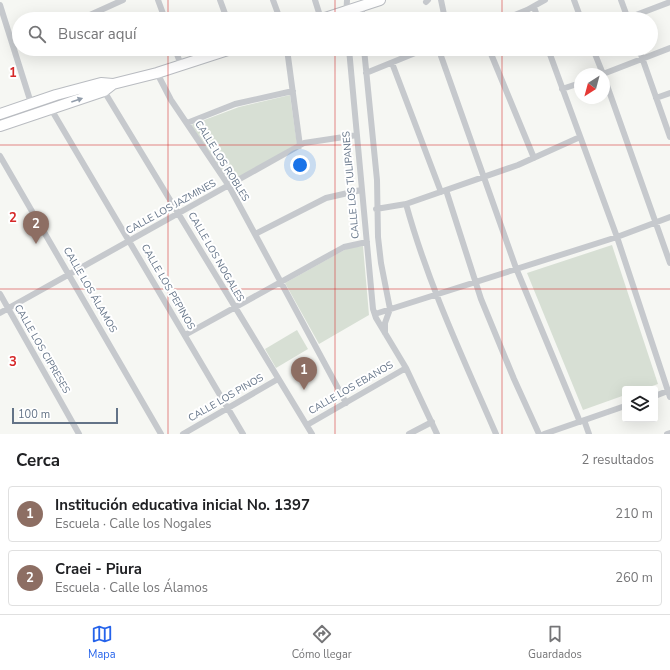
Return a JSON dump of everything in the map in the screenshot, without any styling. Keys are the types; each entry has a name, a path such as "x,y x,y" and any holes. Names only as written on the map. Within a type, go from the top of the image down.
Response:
{"main road":[{"path":"351,12 362,6 380,0"},
{"path":"0,126 104,91 114,84 157,73 209,56"},
{"path":"0,114 102,82 114,84"}],"street":[{"path":"104,0 107,8"},
{"path":"98,12 123,0"},
{"path":"158,0 162,12"},
{"path":"220,0 224,12"},
{"path":"273,0 277,12"},
{"path":"315,0 319,12"},
{"path":"345,12 347,0"},
{"path":"441,0 444,12"},
{"path":"522,12 545,0"},
{"path":"574,0 579,12"},
{"path":"621,0 626,12"},
{"path":"644,12 670,2"},
{"path":"0,5 12,46"},
{"path":"362,6 362,12"},
{"path":"534,7 536,12"},
{"path":"658,53 670,48"},
{"path":"15,56 31,104"},
{"path":"178,56 181,65"},
{"path":"288,56 300,146"},
{"name":"CALLE LOS TULIPANES","path":"350,56 361,190 375,316"},
{"path":"365,56 377,180 376,209 381,263 390,309 385,323 385,333"},
{"path":"366,73 407,56"},
{"path":"441,56 485,176 516,268 589,434"},
{"path":"492,56 534,158"},
{"path":"550,56 616,237 669,393 658,395"},
{"path":"596,56 601,68"},
{"path":"642,56 670,137"},
{"path":"610,71 650,56"},
{"path":"392,62 443,191 475,282 514,379 539,434"},
{"name":"CALLE LOS ROBLES","path":"157,73 171,100 229,186 346,403"},
{"path":"562,89 574,84"},
{"name":"CALLE LOS NOGALES","path":"104,91 180,214 234,307 312,434"},
{"path":"187,123 235,104 293,91"},
{"path":"656,98 670,93"},
{"path":"610,94 670,264"},
{"name":"CALLE LOS PEPINOS","path":"51,109 244,434"},
{"name":"CALLE LOS JAZMINES","path":"0,313 180,214 304,143 357,135"},
{"path":"376,209 406,204 443,191 534,158 580,137"},
{"name":"CALLE LOS ÁLAMOS","path":"0,156 70,274 161,434"},
{"path":"255,234 326,198 361,190"},
{"path":"406,204 416,241 435,294 496,434"},
{"path":"437,434 406,368 375,316 390,309 616,237 670,217"},
{"path":"185,335 344,247 367,242"},
{"name":"CALLE LOS CIPRESES","path":"0,294 79,434"},
{"name":"CALLE LOS EBANOS","path":"307,425 406,368"},
{"name":"CALLE LOS PINOS","path":"183,434 278,379"},
{"path":"544,434 622,407"},
{"path":"409,434 432,422"}],"shaded area":[{"path":"290,95 297,144 230,182 191,125 239,107"},
{"path":"612,245 658,384 652,386 622,386 622,396 583,410 527,273"},
{"path":"363,246 369,315 319,344 285,283 348,248"},
{"path":"297,330 308,349 276,368 265,349"}],"place":[{"name":"Craei - Piura","path":"36,244"},
{"name":"Institución educativa inicial No. 1397","path":"304,390"}]}
